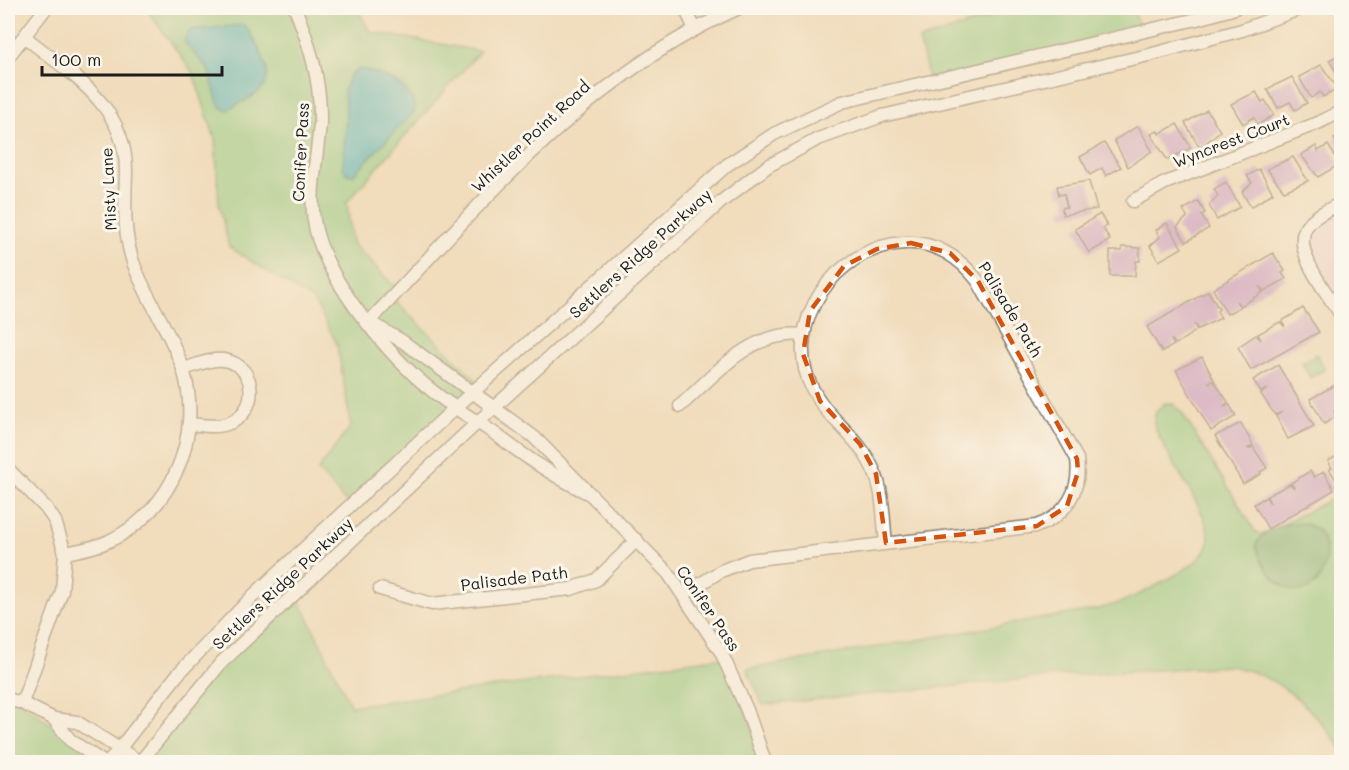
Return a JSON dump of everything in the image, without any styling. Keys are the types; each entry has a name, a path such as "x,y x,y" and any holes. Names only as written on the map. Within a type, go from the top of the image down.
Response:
{"street":[{"path":"8,57 46,8"},
{"name":"Conifer Pass","path":"295,8 311,51 320,98 313,204 319,242 344,292 410,371 455,408 478,422 535,465 590,494"},
{"path":"685,8 694,27"},
{"name":"Whistler Point Road","path":"369,322 513,172 623,73 694,27 739,8"},
{"name":"Settlers Ridge Parkway","path":"109,762 178,674 254,595 455,408 727,165 766,139 842,102 1201,18 1235,8"},
{"name":"Settlers Ridge Parkway","path":"140,762 221,663 493,408 722,201 768,166 818,138 892,113 1149,55 1242,30 1302,8"},
{"name":"Misty Lane","path":"25,37 90,88 112,116 121,135 125,153 123,204 127,243 142,286 183,369 189,397 189,424 183,454 176,475 162,498 146,515 111,540 91,548 65,553"},
{"name":"Wyncrest Court","path":"1133,201 1169,182 1318,123 1341,111"},
{"path":"1341,203 1310,222 1304,231 1302,242 1306,257 1341,316"},
{"name":"Palisade Path","path":"684,594 721,571 749,560 1037,526 1049,522 1067,506 1074,494 1078,472 1077,459 978,281 966,266 950,254 933,247 902,243 877,249 844,266 819,292 810,311 804,335 803,354 811,386 827,411 860,444 876,474 886,543"},
{"name":"Conifer Pass","path":"369,322 402,341 534,437 637,540 684,594 716,643 734,678 765,762"},
{"path":"680,406 750,346 783,334 804,335"},
{"path":"183,369 214,361 232,363 247,375 252,395 250,406 243,414 226,424 189,424"},
{"path":"8,469 46,508 55,521 65,553 62,591 22,703"},
{"name":"Palisade Path","path":"380,589 432,604 571,589 596,580 637,540"},
{"path":"8,699 22,703 54,719 77,722 140,762"},
{"path":"54,719 70,740 103,762"}],"highlighted area":[{"path":"911,243 950,253 978,281 1077,459 1078,472 1067,506 1037,526 886,543 876,474 860,444 820,401 803,354 810,311 844,266 877,249"}],"shaded area":[{"path":"1341,212 1341,301 1310,245 1311,234 1316,228"}],"green space":[{"path":"156,8 356,8 371,32 480,51 347,202 352,243 399,291 393,298 481,385 350,507 318,470 351,426 337,344 314,301 229,247 219,205 215,139 193,73 149,13"},
{"path":"998,8 1130,8 1143,31 929,80 919,40 989,18"},
{"path":"1316,354 1325,369 1310,378 1302,363"},
{"path":"1165,403 1174,404 1182,413 1255,531 1260,535 1271,530 1261,537 1256,545 1272,574 1287,588 1307,589 1318,582 1326,556 1324,542 1317,529 1296,523 1275,528 1341,494 1341,748 1293,695 1264,677 1230,666 1054,676 763,705 747,669 1098,609 1144,592 1192,564 1208,545 1209,535 1200,509 1155,427 1156,412"},
{"path":"1299,523 1314,528 1323,539 1326,554 1324,569 1317,581 1306,589 1293,590 1277,581 1270,573 1256,545 1268,531 1280,526"},
{"path":"296,593 351,706 724,657 765,762 140,762 221,663"},
{"path":"8,699 22,703 103,762 8,762"}],"water":[{"path":"244,25 252,35 266,65 266,83 255,95 227,110 219,106 208,69 184,42 189,30"},
{"path":"360,69 387,77 403,88 409,94 415,111 353,175 347,174 343,167 346,116 344,90 350,75"}],"building":[{"path":"1342,53 1342,76 1339,77 1329,60"},
{"path":"1321,65 1338,89 1323,97 1320,92 1311,98 1299,77"},
{"path":"1292,77 1307,103 1295,110 1290,102 1278,108 1267,89"},
{"path":"1256,92 1262,102 1265,100 1274,115 1258,125 1254,117 1243,124 1231,104"},
{"path":"1207,110 1220,131 1200,148 1185,123"},
{"path":"1177,124 1191,148 1167,160 1151,134 1158,131 1159,134"},
{"path":"1138,126 1152,151 1128,167 1114,140"},
{"path":"1342,135 1342,153 1334,139"},
{"path":"1104,143 1121,167 1106,176 1102,168 1090,175 1080,157"},
{"path":"1328,145 1340,164 1318,177 1301,155 1316,146 1318,151"},
{"path":"1293,157 1308,181 1284,191 1267,169"},
{"path":"1259,169 1273,193 1251,207 1242,192 1252,183 1247,176"},
{"path":"1089,181 1097,209 1063,215 1062,208 1067,207 1064,194 1059,195 1057,186"},
{"path":"1226,182 1240,207 1217,220 1209,205 1218,196 1214,189"},
{"path":"1198,201 1205,213 1201,215 1209,228 1186,242 1177,227 1187,217 1183,210"},
{"path":"1100,214 1107,226 1103,228 1110,240 1089,253 1075,229"},
{"path":"1167,223 1182,248 1159,261 1150,246 1160,237 1156,230"},
{"path":"1122,247 1140,248 1140,261 1136,261 1135,276 1110,276 1110,251 1122,251"},
{"path":"1273,253 1285,271 1282,273 1286,279 1264,291 1259,286 1263,292 1241,306 1236,301 1240,307 1227,314 1213,289"},
{"path":"1208,291 1219,309 1217,311 1221,318 1198,329 1194,324 1197,330 1176,344 1171,339 1174,345 1162,352 1147,327"},
{"path":"1303,308 1319,332 1251,370 1238,347 1256,335 1261,340 1258,334 1280,322 1285,327 1282,321"},
{"path":"1202,357 1214,380 1208,383 1214,381 1228,402 1223,407 1229,404 1236,416 1211,431 1176,370"},
{"path":"1278,365 1314,426 1288,439 1276,416 1282,412 1275,415 1261,394 1267,389 1261,392 1253,380"},
{"path":"1342,381 1342,414 1338,416 1334,410 1336,417 1324,424 1310,399"},
{"path":"1241,423 1253,445 1247,449 1253,447 1267,468 1243,484 1215,436"},
{"path":"1342,454 1342,489 1329,469 1332,468 1328,461"},
{"path":"1310,471 1314,477 1324,472 1334,490 1268,529 1254,504 1266,497 1270,503 1267,496 1290,484 1295,489 1291,483"}]}
